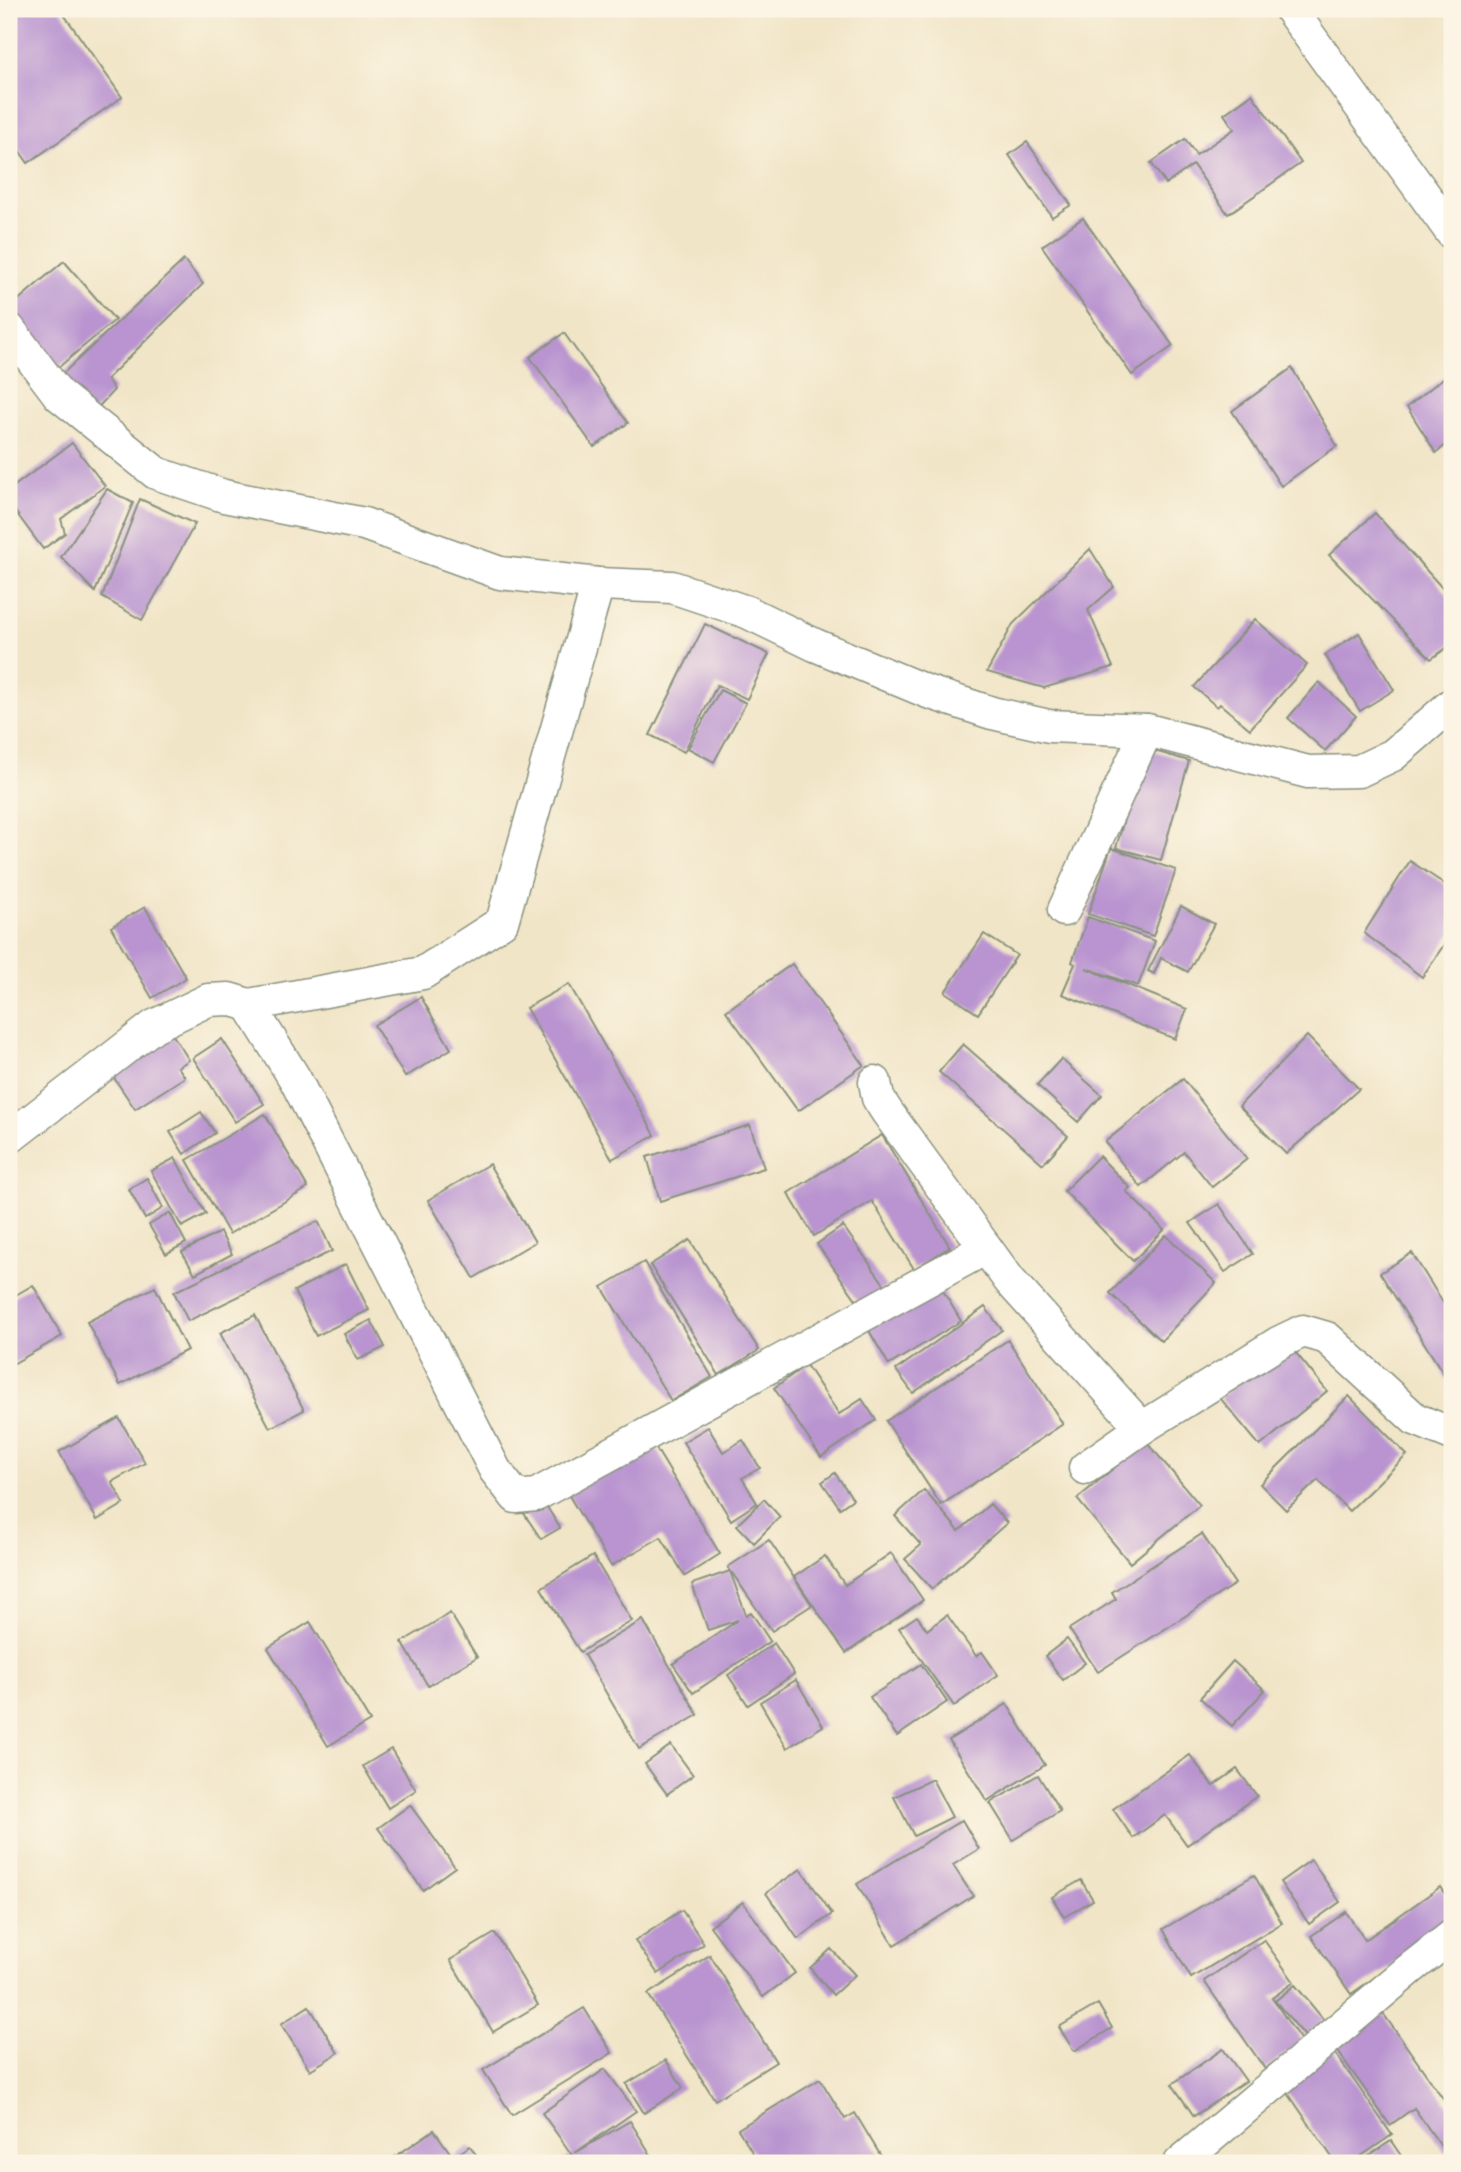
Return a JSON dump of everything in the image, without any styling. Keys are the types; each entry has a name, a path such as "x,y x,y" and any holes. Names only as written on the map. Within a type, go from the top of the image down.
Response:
{"street":[{"path":"1290,9 1452,233"},
{"path":"9,329 59,395 156,473 224,496 364,524 500,573 597,584 672,587 747,612 815,645 928,692 992,713 1049,726 1147,730 1308,772 1359,771 1393,755 1452,704"},
{"path":"9,1138 155,1027 208,1000 229,999 249,1005 423,973 502,922 597,584"},
{"path":"1064,910 1147,730"},
{"path":"249,1005 295,1079 495,1470 516,1497 536,1495 986,1248"},
{"path":"875,1082 878,1098 887,1112 1010,1281 1143,1428"},
{"path":"1085,1468 1278,1343 1303,1331 1327,1338 1415,1419 1452,1434"},
{"path":"1180,2163 1452,1936"}],"building":[{"path":"16,9 60,9 122,97 28,163 9,136 9,14"},
{"path":"1252,94 1301,163 1228,214 1193,165 1166,184 1151,163 1185,139 1196,155 1234,129 1224,114"},
{"path":"1027,142 1071,205 1052,217 1009,155"},
{"path":"1083,218 1173,346 1132,375 1042,246"},
{"path":"184,260 203,284 107,379 114,390 92,414 57,379"},
{"path":"64,261 115,320 53,372 9,320 9,308"},
{"path":"564,333 628,423 594,447 530,357"},
{"path":"1292,368 1337,446 1281,486 1232,411"},
{"path":"1452,371 1452,440 1436,453 1407,407"},
{"path":"72,443 105,486 61,519 65,533 43,549 9,503 9,490"},
{"path":"107,489 133,503 95,592 61,557"},
{"path":"140,499 195,524 142,620 102,597"},
{"path":"1375,513 1452,599 1452,644 1431,659 1329,555"},
{"path":"1090,549 1114,587 1088,610 1113,667 1044,688 987,672 1013,624"},
{"path":"1255,619 1307,665 1250,729 1220,704 1217,707 1194,687"},
{"path":"705,624 769,654 747,699 717,685 684,752 650,735"},
{"path":"1359,633 1394,690 1360,711 1325,655"},
{"path":"1319,682 1356,716 1325,751 1288,718"},
{"path":"720,690 746,703 714,762 688,748"},
{"path":"1144,748 1189,761 1161,860 1116,848"},
{"path":"1111,848 1176,870 1153,936 1088,914"},
{"path":"1410,861 1452,889 1452,933 1422,977 1364,933"},
{"path":"1181,906 1214,924 1188,972 1161,958 1154,974 1148,971"},
{"path":"145,907 186,978 152,998 111,927"},
{"path":"1088,917 1155,941 1138,986 1086,968 1187,1009 1175,1039 1062,994 1075,964 1072,962"},
{"path":"984,934 1017,955 978,1014 945,992"},
{"path":"792,964 864,1065 798,1111 726,1011"},
{"path":"569,984 655,1135 612,1159 526,1008"},
{"path":"421,997 451,1049 405,1077 374,1025"},
{"path":"169,1029 189,1060 178,1067 185,1077 135,1109 108,1069"},
{"path":"1307,1036 1359,1089 1286,1154 1239,1106"},
{"path":"222,1039 264,1104 235,1122 193,1058"},
{"path":"963,1044 1068,1136 1043,1164 939,1072"},
{"path":"1061,1059 1102,1095 1078,1122 1037,1085"},
{"path":"1183,1079 1247,1159 1212,1187 1184,1152 1141,1187 1105,1142"},
{"path":"201,1112 215,1133 184,1154 170,1132"},
{"path":"265,1114 308,1188 229,1234 187,1160"},
{"path":"750,1125 764,1168 660,1201 647,1157"},
{"path":"882,1135 950,1247 914,1269 872,1201 814,1236 788,1193"},
{"path":"1099,1156 1130,1188 1126,1191 1164,1230 1133,1261 1064,1191"},
{"path":"175,1158 206,1214 182,1227 151,1171"},
{"path":"489,1164 535,1242 474,1278 428,1200"},
{"path":"147,1178 163,1208 145,1219 129,1189"},
{"path":"1219,1204 1253,1254 1225,1272 1190,1223"},
{"path":"170,1213 186,1243 166,1254 149,1225"},
{"path":"318,1221 332,1251 188,1321 174,1292"},
{"path":"843,1226 886,1287 860,1305 817,1244"},
{"path":"220,1232 232,1254 195,1274 182,1252"},
{"path":"1166,1235 1216,1283 1161,1341 1110,1293"},
{"path":"690,1240 759,1350 719,1375 650,1265"},
{"path":"1412,1253 1452,1317 1452,1387 1380,1273"},
{"path":"644,1262 712,1377 671,1401 602,1287"},
{"path":"346,1264 369,1310 316,1336 294,1291"},
{"path":"939,1284 961,1321 889,1365 867,1327"},
{"path":"33,1285 62,1336 9,1366 9,1299"},
{"path":"155,1287 187,1350 120,1385 87,1322"},
{"path":"985,1307 1002,1330 913,1393 896,1370"},
{"path":"255,1315 304,1410 270,1428 220,1333"},
{"path":"371,1320 385,1347 358,1360 344,1334"},
{"path":"1008,1340 1063,1424 941,1505 886,1421"},
{"path":"1287,1342 1327,1391 1260,1446 1220,1398"},
{"path":"806,1365 839,1414 862,1399 876,1420 821,1457 774,1388"},
{"path":"1349,1396 1407,1455 1349,1511 1318,1480 1286,1510 1260,1484"},
{"path":"119,1418 145,1463 112,1482 124,1504 97,1520 59,1452"},
{"path":"708,1427 723,1452 743,1440 760,1468 742,1478 757,1503 731,1520 683,1442"},
{"path":"649,1437 720,1554 685,1576 661,1537 611,1566 568,1494"},
{"path":"1146,1441 1200,1505 1130,1563 1077,1499"},
{"path":"835,1473 853,1499 840,1508 822,1482"},
{"path":"924,1490 959,1531 990,1504 1007,1523 932,1589 905,1559 921,1545 895,1516"},
{"path":"542,1499 560,1528 541,1539 523,1512"},
{"path":"764,1499 780,1517 754,1543 737,1525"},
{"path":"1202,1534 1235,1584 1098,1672 1069,1629 1116,1599 1112,1592"},
{"path":"769,1540 812,1605 772,1631 728,1567"},
{"path":"891,1553 923,1600 846,1653 794,1577 825,1556 845,1585"},
{"path":"593,1556 632,1621 580,1652 541,1588"},
{"path":"730,1571 746,1615 751,1612 770,1641 693,1693 673,1664 738,1620 708,1630 692,1584"},
{"path":"450,1613 477,1657 428,1686 402,1642"},
{"path":"947,1615 976,1656 982,1652 998,1675 954,1706 899,1628 917,1616 927,1630"},
{"path":"643,1620 698,1715 639,1749 584,1655"},
{"path":"310,1622 370,1721 328,1746 268,1648"},
{"path":"1067,1639 1085,1663 1063,1680 1045,1656"},
{"path":"774,1643 794,1674 748,1705 728,1675"},
{"path":"1233,1661 1265,1690 1232,1726 1200,1698"},
{"path":"921,1664 947,1702 897,1736 870,1697"},
{"path":"796,1680 823,1726 787,1748 760,1702"},
{"path":"1007,1704 1045,1765 987,1801 949,1740"},
{"path":"671,1745 693,1775 667,1794 645,1764"},
{"path":"391,1749 416,1790 388,1808 363,1766"},
{"path":"1190,1755 1213,1786 1237,1769 1257,1796 1187,1845 1165,1815 1133,1838 1113,1809"},
{"path":"1038,1775 1060,1811 1013,1840 990,1803"},
{"path":"932,1779 952,1817 914,1836 894,1797"},
{"path":"410,1805 455,1867 423,1890 378,1828"},
{"path":"962,1820 979,1849 953,1865 973,1896 894,1945 857,1884"},
{"path":"1311,1860 1340,1902 1309,1924 1280,1882"},
{"path":"801,1869 832,1914 798,1939 766,1893"},
{"path":"1254,1875 1282,1923 1191,1978 1163,1929"},
{"path":"1081,1880 1093,1900 1064,1917 1052,1897"},
{"path":"1440,1887 1452,1905 1452,1924 1351,1994 1311,1936 1346,1912 1365,1940"},
{"path":"743,1902 795,1973 763,1997 710,1926"},
{"path":"682,1910 704,1944 658,1974 635,1941"},
{"path":"495,1933 538,2005 493,2032 450,1960"},
{"path":"1264,1940 1294,1982 1272,1998 1302,2042 1265,2069 1204,1981"},
{"path":"831,1949 855,1975 833,1995 810,1968"},
{"path":"710,1955 776,2062 715,2100 648,1994"},
{"path":"1295,1985 1324,2020 1305,2036 1275,2001"},
{"path":"1098,2004 1112,2028 1074,2051 1059,2027"},
{"path":"309,2006 338,2053 310,2070 281,2024"},
{"path":"584,2008 612,2053 512,2115 483,2070"},
{"path":"1380,2009 1452,2111 1450,2159 1414,2108 1390,2125 1332,2043"},
{"path":"1223,2049 1246,2081 1194,2116 1172,2084"},
{"path":"1332,2049 1392,2135 1351,2163 1336,2163 1281,2083"},
{"path":"666,2060 683,2088 644,2113 626,2084"},
{"path":"605,2069 636,2111 575,2153 630,2121 656,2163 559,2163 572,2155 542,2113"},
{"path":"820,2079 845,2119 855,2113 885,2163 759,2163 738,2129"},
{"path":"434,2130 453,2157 470,2146 482,2163 397,2163 393,2158"},
{"path":"1391,2141 1406,2163 1358,2163"}]}
